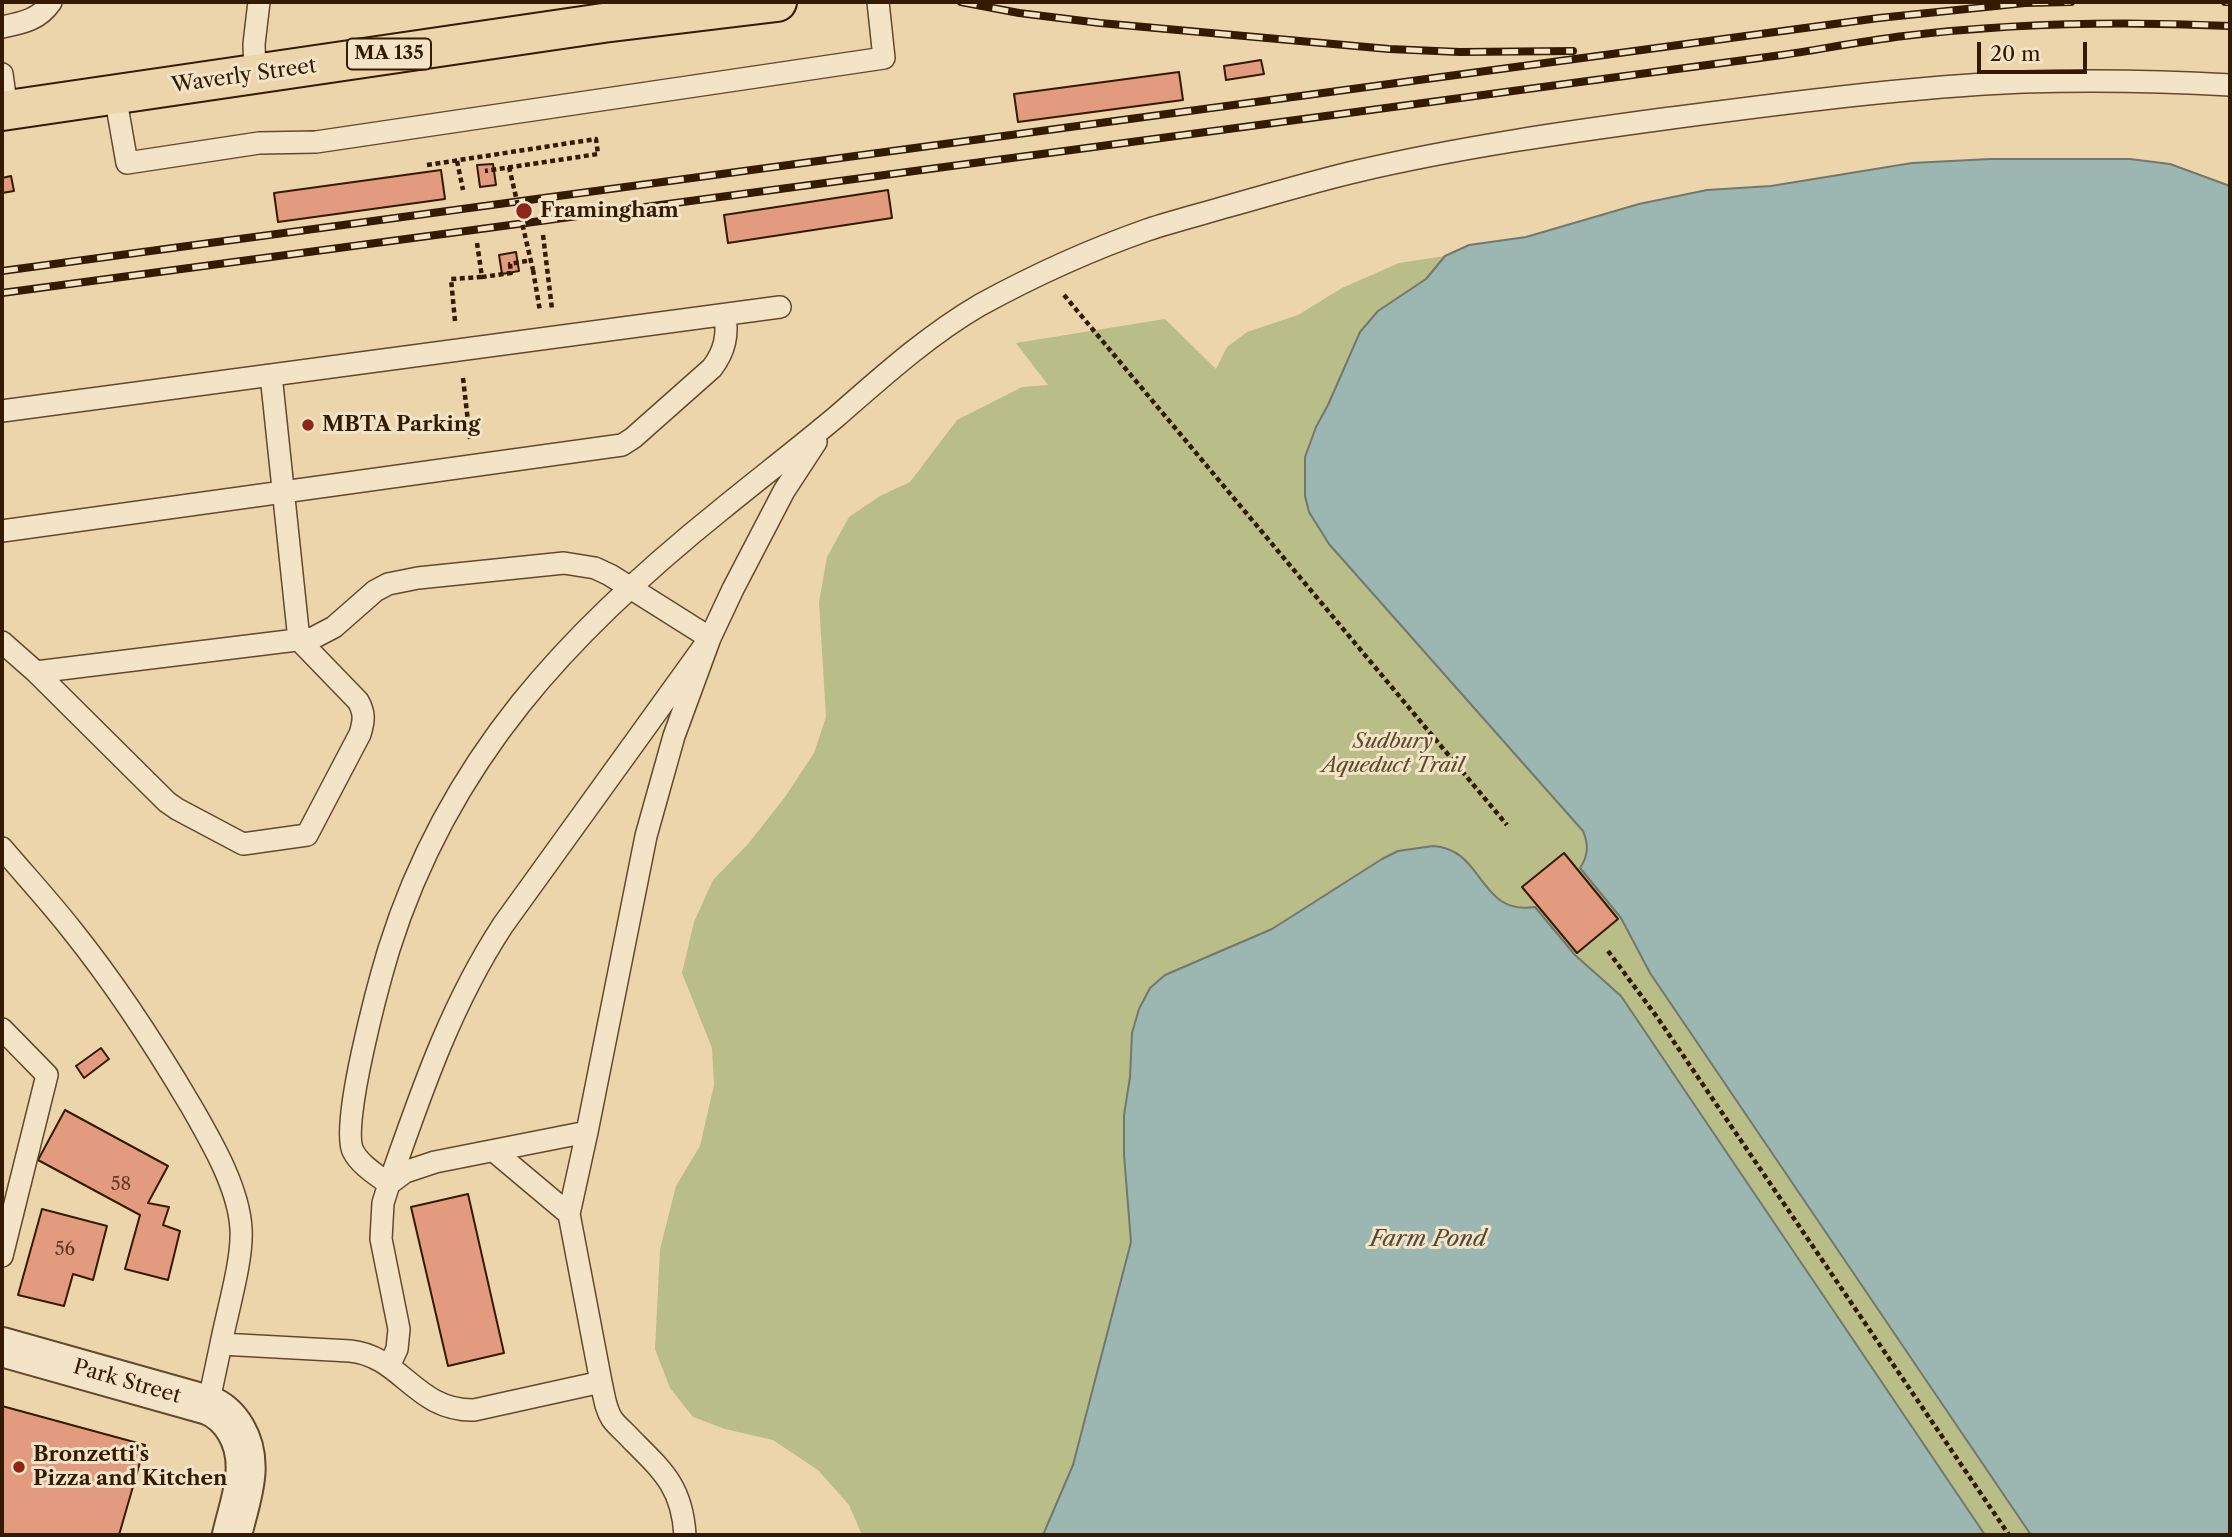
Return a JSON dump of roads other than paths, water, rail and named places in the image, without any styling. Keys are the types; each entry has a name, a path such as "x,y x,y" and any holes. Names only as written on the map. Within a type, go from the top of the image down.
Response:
{"main road":[{"name":"Waverly Street","path":"4,99 115,95 255,74 602,13 777,2"}],"street":[{"name":"Park Street","path":"2,1347 208,1405 223,1413 239,1436 246,1453 247,1471 232,1535"}],"lane":[{"path":"2,27 37,17 51,2"},
{"path":"255,74 254,44 258,2"},
{"path":"115,95 127,163 260,143 316,142 884,58 878,2"},
{"path":"389,1184 354,1153 350,1142 357,1084 370,1020 382,972 408,894 436,831 491,741 529,691 629,587 903,357 981,305 1088,254 1146,231 1286,190 1391,164 1564,133 1873,94 2019,82 2101,81 2230,85"},
{"path":"2,411 780,307"},
{"path":"2,531 622,445 717,362 726,340 726,314"},
{"path":"2,642 36,671 167,802 243,844 307,835 360,734 364,712 358,701 299,640 271,375"},
{"path":"685,1535 684,1514 676,1491 664,1473 613,1420 606,1408 569,1214 646,836 678,725 710,638 748,558 803,459 831,420"},
{"path":"36,671 299,640 322,634 343,620 375,591 388,584 402,580 564,563 595,568 710,638"},
{"path":"389,1366 397,1349 399,1329 381,1239 383,1203 444,1032 479,961 510,914 710,638"},
{"path":"2,848 70,927 137,1020 177,1083 217,1156 234,1199 242,1230 240,1254 208,1405"},
{"path":"2,1029 47,1074 2,1256"},
{"path":"389,1184 397,1176 418,1167 587,1132"},
{"path":"494,1151 569,1214"},
{"path":"221,1344 359,1352 377,1357 435,1402 454,1409 474,1410 601,1382"}],"water":[{"path":"1990,159 2130,159 2170,164 2230,186 2230,1535 2031,1535 1650,973 1621,918 1580,868 1587,850 1583,831 1329,544 1309,512 1305,496 1305,457 1360,332 1378,311 1426,279 1445,256 1469,245 1526,237 1639,204 1707,190 1771,186 1912,163"},
{"name":"Farm Pond","path":"1433,846 1450,850 1463,858 1502,902 1516,907 1535,907 1575,955 1621,996 1985,1535 1043,1535 1073,1465 1131,1242 1124,1155 1124,1115 1130,1077 1132,1033 1139,1009 1150,988 1165,975 1272,929 1382,859 1398,851"}],"railway":[{"path":"961,2 1019,13 1100,23 1389,49 1460,52 1573,51"},
{"path":"2,271 1879,18 2025,3 2071,2"},
{"path":"2225,2 2230,2"},
{"path":"2,293 1782,55 1904,36 2067,24 2230,26"}],"place":[{"name":"Framingham","path":"524,211"},
{"name":"MBTA Parking","path":"308,425"},
{"name":"Bronzetti's Pizza and Kitchen","path":"19,1467"}],"park label":[{"name":"Sudbury Aqueduct Trail","path":"1393,754"}]}
